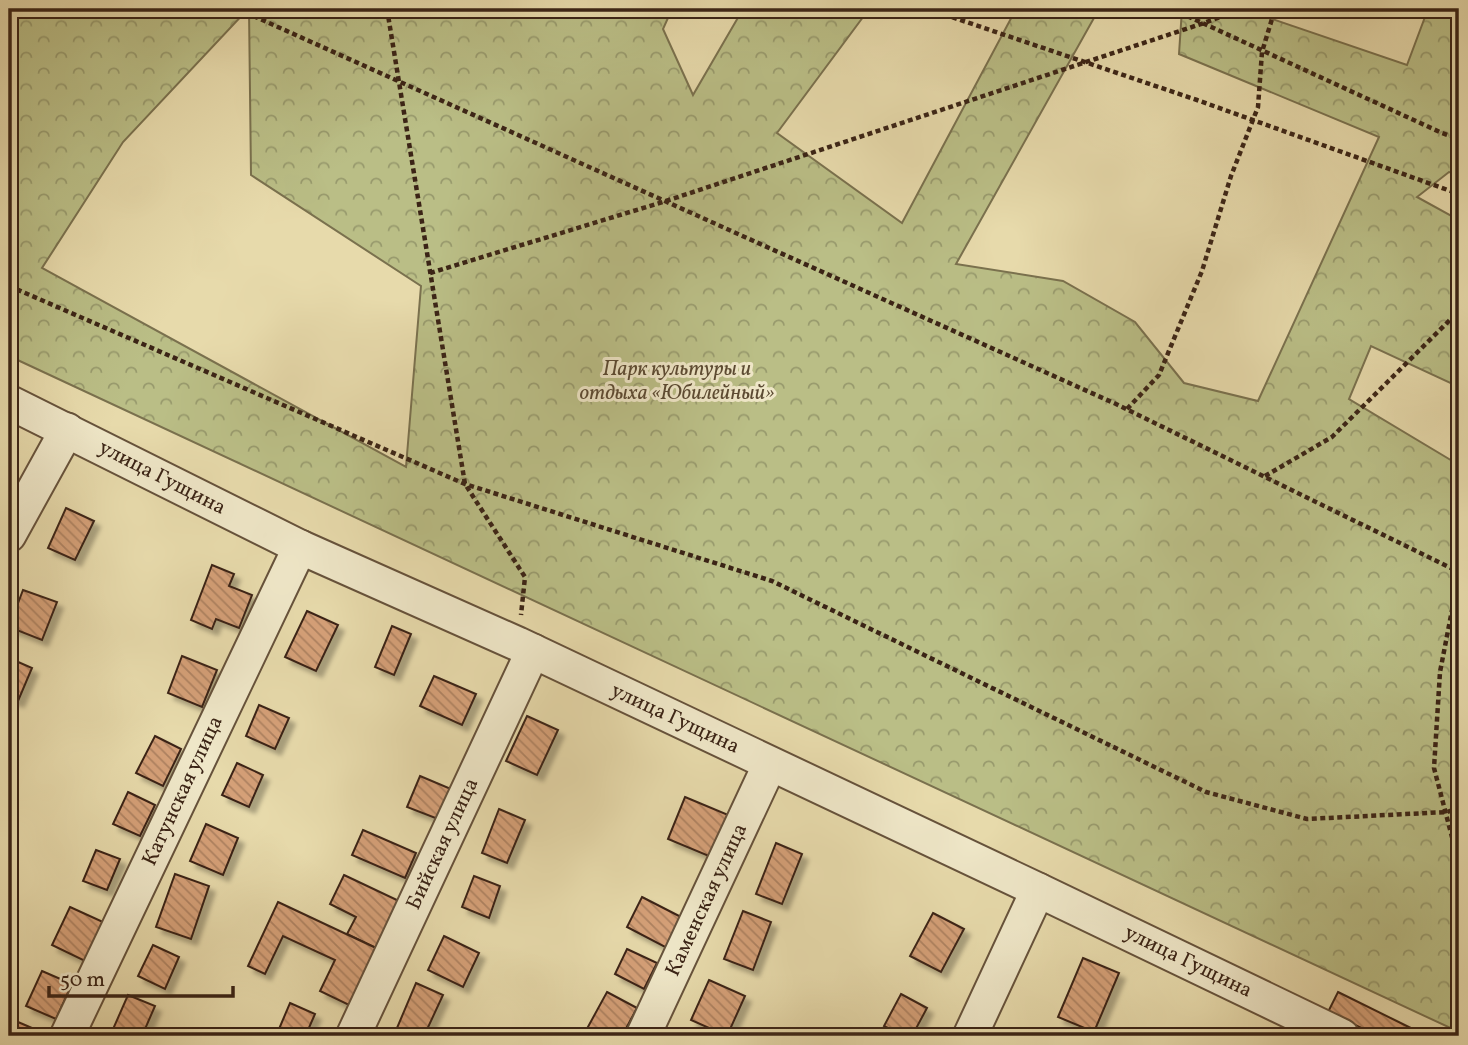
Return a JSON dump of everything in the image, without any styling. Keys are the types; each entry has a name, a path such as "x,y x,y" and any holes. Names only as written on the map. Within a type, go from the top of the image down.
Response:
{"street":[{"name":"улица Гущина","path":"9,402 300,547 526,648 1038,890 1299,1027 1342,1036"},
{"path":"9,536 67,430"},
{"name":"Катунская улица","path":"67,1036 300,547"},
{"name":"Бийская улица","path":"353,1036 526,648"},
{"name":"Каменская улица","path":"643,1036 770,764"},
{"path":"970,1036 1038,890"}],"path":[{"path":"238,9 1127,409 1459,573 1440,672 1434,768 1459,864"},
{"path":"387,9 466,485 525,577 526,648"},
{"path":"928,9 1253,120 1459,194"},
{"path":"1172,9 1442,133 1459,138"},
{"path":"430,273 666,201 1241,9"},
{"path":"1127,409 1159,375 1202,271 1231,176 1258,107 1262,52 1275,9"},
{"path":"9,286 466,485 772,581 1206,792 1307,819 1447,812 1459,808"},
{"path":"1265,476 1332,437 1459,311"}],"green space":[{"name":"Парк культуры и отдыха «Юбилейный»","path":"9,9 248,9 123,142 42,268 406,467 421,286 251,175 249,9 672,9 663,29 693,95 743,9 869,9 777,133 902,223 1016,9 1099,9 956,264 1063,281 1135,322 1184,383 1258,401 1379,137 1179,54 1182,9 1243,9 1407,65 1428,9 1459,9 1459,174 1449,172 1417,197 1459,220 1459,387 1371,346 1349,399 1459,465 1459,1032 9,356"}],"building":[{"path":"66,508 94,521 75,560 48,548"},
{"path":"212,565 234,574 229,586 252,595 239,628 216,619 212,629 191,620"},
{"path":"23,590 57,602 42,640 9,627"},
{"path":"307,611 338,625 316,671 285,657"},
{"path":"392,626 411,634 394,675 375,667"},
{"path":"182,656 217,670 202,707 168,693"},
{"path":"9,658 32,668 18,701 9,698"},
{"path":"434,676 476,694 462,725 420,706"},
{"path":"259,705 289,718 275,749 246,736"},
{"path":"527,716 558,730 537,775 506,761"},
{"path":"155,736 181,749 163,786 136,773"},
{"path":"237,763 263,775 249,807 222,795"},
{"path":"420,776 451,789 438,819 407,807"},
{"path":"128,792 155,805 140,836 113,824"},
{"path":"685,797 733,817 716,859 668,839"},
{"path":"499,809 525,820 507,863 482,853"},
{"path":"206,824 238,838 223,875 190,861"},
{"path":"363,830 416,853 405,878 352,855"},
{"path":"776,843 802,854 782,904 756,894"},
{"path":"96,850 120,859 107,890 83,881"},
{"path":"175,874 209,886 191,939 156,927"},
{"path":"344,875 399,901 376,948 347,934 356,917 330,904"},
{"path":"474,876 500,886 489,918 462,907"},
{"path":"642,897 683,918 667,948 627,927"},
{"path":"278,902 376,948 349,1005 320,991 335,960 283,936 265,974 248,966"},
{"path":"70,907 103,922 85,961 52,945"},
{"path":"743,911 771,922 753,970 724,959"},
{"path":"933,913 964,929 941,972 910,956"},
{"path":"444,936 479,953 463,987 428,970"},
{"path":"153,945 179,957 165,989 138,976"},
{"path":"627,949 657,963 644,989 615,974"},
{"path":"1083,958 1119,973 1094,1032 1058,1017"},
{"path":"42,971 72,984 56,1019 26,1006"},
{"path":"709,980 745,996 727,1036 691,1020"},
{"path":"416,983 443,995 424,1036 397,1028"},
{"path":"607,992 637,1008 622,1036 583,1036"},
{"path":"1338,992 1427,1036 1378,1036 1328,1012"},
{"path":"901,994 927,1008 912,1036 903,1036 884,1026"},
{"path":"128,995 155,1006 142,1036 110,1036"},
{"path":"290,1003 315,1014 308,1030 323,1036 276,1036"},
{"path":"18,1022 46,1034 12,1036"}]}
